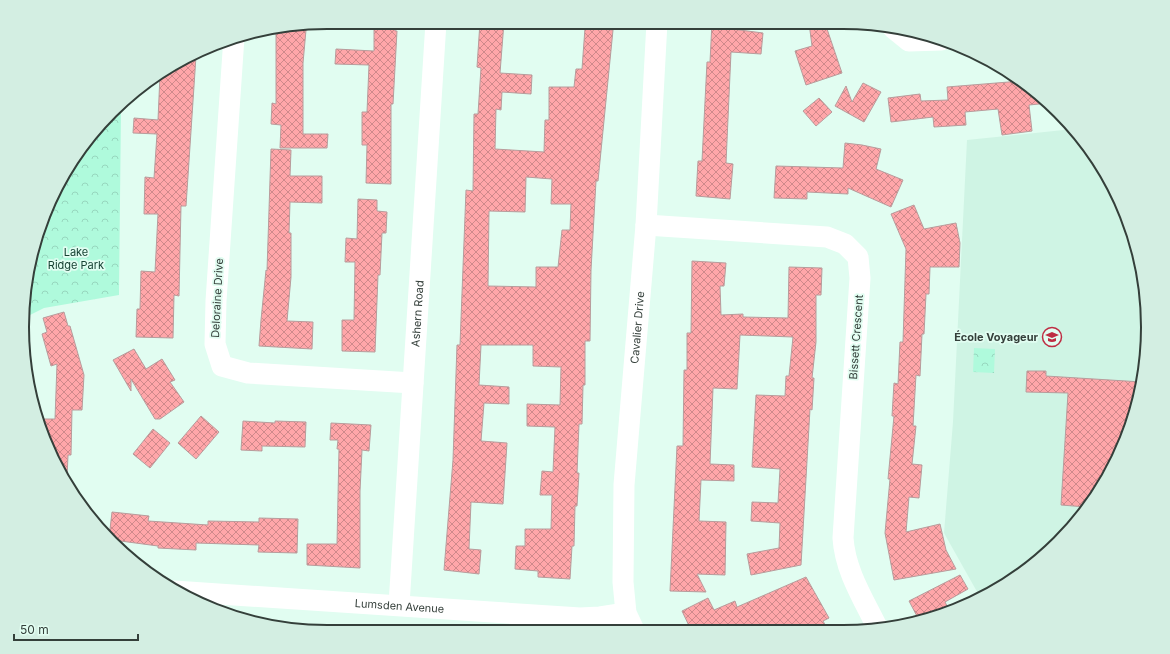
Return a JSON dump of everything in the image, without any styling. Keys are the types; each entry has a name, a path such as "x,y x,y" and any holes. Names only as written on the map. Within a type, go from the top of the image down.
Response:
{"street":[{"name":"Ashern Road","path":"399,605 436,29"},
{"name":"Cavalier Drive","path":"630,622 622,536 624,485 646,225 657,29"},
{"path":"902,35 909,41 925,41"},
{"name":"Deloraine Drive","path":"234,44 216,301 215,344 222,366 248,373 413,383"},
{"name":"Bissett Crescent","path":"646,225 827,237 845,244 858,257 860,278 843,538 844,553 849,570 875,623"},
{"name":"Lumsden Avenue","path":"200,596 399,605 580,618 600,617 630,622"}],"shaded area":[{"name":"École Voyageur","path":"1066,130 1091,161 1101,178 1125,231 1135,269 1141,327 1138,366 1131,404 1110,459 1091,493 1054,538 1009,575 978,593 944,533 953,422 967,140"}],"green space":[{"name":"Lake Ridge Park","path":"121,112 119,295 44,308 30,315 32,288 39,250 52,213 79,161"},
{"path":"974,348 995,349 994,373 973,372"}],"building":[{"path":"374,29 395,29 395,31 397,31 393,104 391,104 391,184 366,183 367,145 362,145 362,112 367,112 369,65 335,64 336,49 374,51"},
{"path":"480,29 503,29 500,73 532,75 531,94 502,92 501,110 496,109 495,149 544,152 545,120 549,120 549,87 574,87 576,69 582,69 585,29 613,30 598,181 596,181 591,270 590,341 585,341 585,385 583,385 582,424 579,424 577,473 579,473 570,579 538,577 538,571 515,569 516,546 525,546 525,529 551,529 552,495 540,495 542,471 553,472 555,427 527,426 527,404 560,405 561,367 533,366 533,345 481,345 479,385 509,387 509,404 484,403 481,441 507,443 503,504 471,502 469,549 481,550 479,574 444,570 453,460 457,345 460,345 466,190 473,191 474,114 478,114 481,68 477,67","holes":["526,177 552,179 551,204 571,204 570,230 562,230 558,267 536,267 536,287 488,286 489,211 525,212"]},
{"path":"712,29 732,29 763,33 761,54 731,52 726,163 733,164 730,199 696,196 698,161 702,161 707,62 710,62"},
{"path":"810,29 827,29 842,73 806,85 795,51 812,46"},
{"path":"306,30 303,63 303,134 328,134 327,148 280,148 281,125 271,124 272,103 276,104 276,34"},
{"path":"196,60 186,206 181,206 179,296 174,295 173,338 136,337 137,309 140,309 141,271 155,272 158,214 144,214 145,177 154,178 157,134 133,133 134,118 158,120 160,80"},
{"path":"1012,82 1040,104 1029,105 1032,131 1002,135 998,109 965,112 966,125 934,127 933,117 891,122 888,98 920,94 921,101 948,100 947,87"},
{"path":"863,83 881,92 864,122 835,106 846,86 852,102"},
{"path":"819,98 832,112 816,126 803,111"},
{"path":"845,143 881,149 876,169 903,180 891,207 848,188 848,194 807,192 807,199 774,198 776,166 843,168"},
{"path":"271,149 291,150 290,176 322,176 322,203 290,202 289,233 291,233 291,277 287,321 313,322 312,349 259,346 266,270 267,271"},
{"path":"358,199 377,200 377,211 387,212 386,233 382,233 380,275 378,275 375,352 342,351 342,320 354,320 355,262 345,262 346,238 357,239"},
{"path":"914,205 924,229 956,223 960,243 959,267 930,267 929,294 926,294 924,334 922,334 920,376 916,375 913,426 916,426 912,464 922,465 919,498 909,497 906,532 940,524 946,550 956,569 894,580 885,533 894,416 892,416 894,383 898,384 900,342 903,342 906,249 891,214"},
{"path":"692,261 726,263 724,286 720,286 721,315 743,314 743,317 788,318 789,267 822,268 821,295 816,295 816,342 812,378 814,378 812,410 810,409 801,565 751,575 747,554 779,548 780,523 751,521 752,502 778,503 780,469 752,467 756,395 785,396 786,376 789,376 793,337 740,335 737,389 713,388 710,464 734,465 734,481 701,480 699,521 726,522 725,575 697,574 706,592 670,591 677,446 683,446 684,370 687,370 687,333 691,333"},
{"path":"64,312 68,326 70,326 84,375 82,410 72,410 71,455 68,455 67,473 52,441 44,419 55,419 57,364 51,366 42,334 47,332 43,318"},
{"path":"134,349 146,369 162,359 175,380 170,382 184,402 160,419 155,419 131,379 131,391 113,360"},
{"path":"1027,371 1046,371 1046,376 1136,382 1131,404 1118,441 1101,476 1091,493 1080,507 1061,505 1068,393 1026,392"},
{"path":"201,416 219,432 196,459 178,443"},
{"path":"243,421 275,423 275,421 306,422 305,447 262,446 262,451 241,450"},
{"path":"331,423 371,425 369,451 362,450 360,491 360,568 307,565 307,544 337,544 339,449 337,449 338,440 330,440"},
{"path":"153,429 170,443 150,468 133,454"},
{"path":"112,512 149,516 148,521 208,525 208,521 259,522 259,518 298,519 297,553 258,552 259,545 196,543 196,550 158,548 158,546 119,541 110,531"},
{"path":"960,575 968,589 945,602 947,606 917,616 909,601"},
{"path":"806,577 829,618 823,621 825,625 689,625 682,611 708,598 714,610 735,601 737,607"}],"place":[{"name":"École Voyageur","path":"1052,337"}]}
